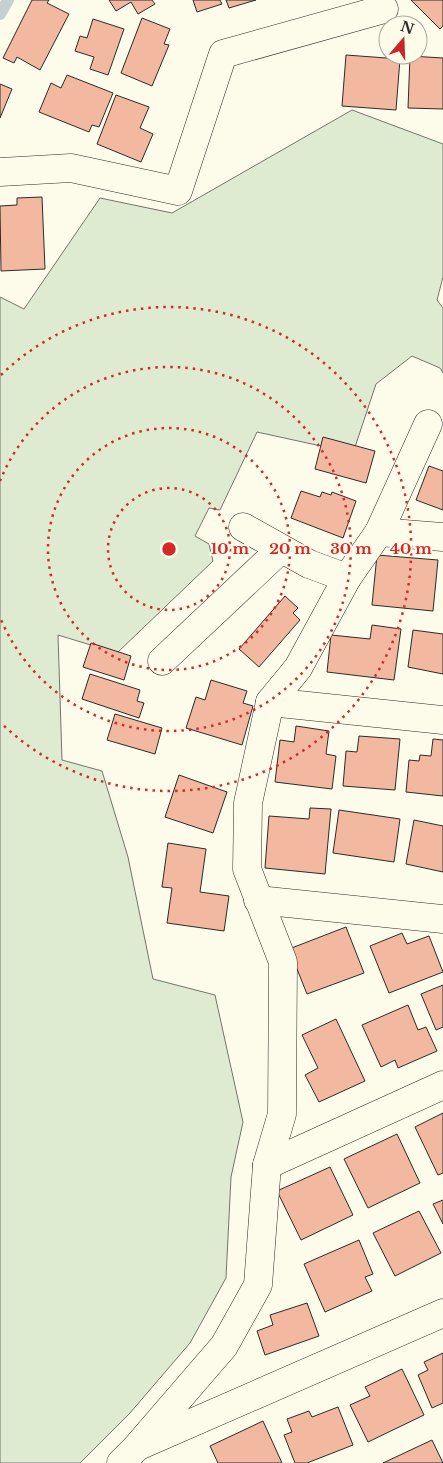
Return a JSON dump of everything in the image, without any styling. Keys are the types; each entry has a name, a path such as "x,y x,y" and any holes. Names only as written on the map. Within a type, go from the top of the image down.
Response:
{"street":[{"path":"0,172 71,168 178,191 223,54 384,9"},
{"path":"128,1456 224,1346 258,1285 267,1165 282,1114 283,962 247,869 248,803 270,702 298,668 347,578 379,532 428,424"},
{"path":"242,527 309,564 347,578"},
{"path":"379,532 443,537"},
{"path":"162,661 281,549"},
{"path":"270,702 443,720"},
{"path":"258,900 443,918"},
{"path":"267,1165 443,1084"},
{"path":"128,1456 443,1314"}],"green space":[{"path":"352,110 443,144 443,277 437,300 443,308 443,373 440,368 412,356 376,384 353,453 257,432 220,510 209,508 195,536 209,544 213,561 117,653 58,635 62,760 102,771 128,857 153,979 215,995 243,1122 231,1177 226,1278 190,1343 130,1413 80,1463 0,1463 0,297 24,309 100,198 172,213"}],"building":[{"path":"32,0 49,0 47,3 69,14 40,70 17,57 14,63 3,58"},
{"path":"109,0 152,0 155,4 138,14 131,2 116,11"},
{"path":"193,0 220,0 222,4 197,12"},
{"path":"226,0 256,0 229,8"},
{"path":"411,0 443,0 443,26 440,29"},
{"path":"142,18 170,29 164,44 169,45 152,86 121,73"},
{"path":"93,19 124,29 108,75 90,69 94,57 75,51 80,36 87,38"},
{"path":"346,55 378,57 378,65 400,65 396,110 342,106"},
{"path":"428,57 443,58 443,109 408,108 410,65 428,65"},
{"path":"67,75 113,93 99,127 92,125 89,132 39,112 51,83 61,88"},
{"path":"0,84 12,89 0,118"},
{"path":"116,95 149,107 140,128 153,134 141,162 97,144"},
{"path":"42,197 45,269 1,271 0,206 17,205 17,198"},
{"path":"323,437 375,451 366,483 315,469"},
{"path":"429,466 443,471 443,510 416,500"},
{"path":"301,491 320,497 322,492 331,495 332,492 356,501 343,538 291,518"},
{"path":"377,555 438,560 433,611 372,605"},
{"path":"285,596 298,608 293,613 300,620 259,667 239,649"},
{"path":"372,625 401,629 394,680 327,672 331,635 370,639"},
{"path":"413,630 443,634 443,674 408,667"},
{"path":"91,643 131,656 124,680 83,667"},
{"path":"90,674 140,690 137,701 144,703 139,718 82,699"},
{"path":"211,680 247,691 243,703 253,706 242,745 186,728 196,697 205,700"},
{"path":"115,714 162,728 155,754 107,740"},
{"path":"296,726 329,731 326,754 336,756 332,789 275,782 280,740 294,742"},
{"path":"359,736 400,739 395,790 343,786 346,751 357,752"},
{"path":"433,739 443,740 443,796 406,792 409,760 419,761 420,755 431,756"},
{"path":"179,775 227,792 213,833 165,817"},
{"path":"310,808 331,809 325,874 265,868 269,816 309,819"},
{"path":"339,810 400,819 394,862 333,853"},
{"path":"414,820 443,826 443,872 406,864"},
{"path":"168,843 206,849 200,892 229,896 224,931 167,923 172,888 162,887"},
{"path":"346,927 364,973 307,994 289,949"},
{"path":"402,933 407,944 429,936 443,972 389,993 370,946"},
{"path":"443,985 443,1027 436,1030 421,994"},
{"path":"408,1005 418,1030 426,1027 437,1051 398,1068 395,1060 381,1067 362,1025"},
{"path":"336,1019 365,1081 319,1102 305,1075 318,1068 302,1035"},
{"path":"443,1113 443,1173 438,1175 415,1127"},
{"path":"397,1134 420,1183 368,1208 344,1159"},
{"path":"330,1167 353,1215 301,1240 277,1191"},
{"path":"443,1200 443,1224 433,1204"},
{"path":"419,1211 441,1253 395,1276 373,1233"},
{"path":"359,1240 373,1274 365,1277 372,1291 325,1312 304,1264"},
{"path":"307,1303 319,1336 265,1355 257,1331 273,1325 270,1315"},
{"path":"443,1353 443,1403 432,1408 418,1375 428,1370 424,1362"},
{"path":"402,1369 424,1415 368,1442 350,1405 370,1396 365,1387"},
{"path":"338,1407 353,1445 307,1463 295,1463 284,1435 292,1432 287,1419 309,1411 312,1417"},
{"path":"263,1421 282,1463 218,1463 210,1446"},
{"path":"432,1440 443,1463 383,1463"}],"waterway":[{"path":"0,14 8,0"}]}
